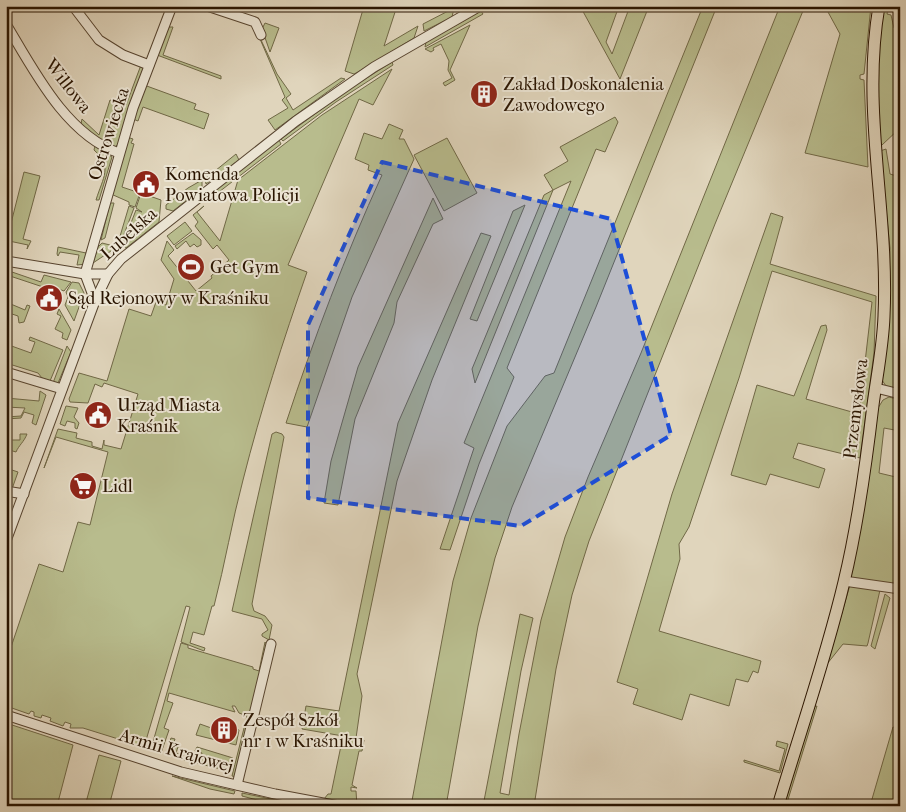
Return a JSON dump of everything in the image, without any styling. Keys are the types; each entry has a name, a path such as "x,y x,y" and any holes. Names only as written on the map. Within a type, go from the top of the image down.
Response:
{"main road":[{"name":"Przemysłowa","path":"778,806 844,581 863,488 876,388 883,332 886,277 885,239 871,98 872,59 879,6"}],"street":[{"path":"73,6 99,40 123,55 149,65"},
{"name":"Ostrowiecka","path":"85,274 119,153 149,65 172,6"},
{"path":"207,6 255,22 261,35"},
{"name":"Lubelska","path":"6,541 95,301 108,274 130,251 319,104 386,59 480,6"},
{"name":"Willowa","path":"6,24 40,79 64,112 92,139 119,153"},
{"path":"6,261 85,274 108,274"},
{"path":"85,274 95,301"},
{"path":"6,372 62,390"},
{"path":"876,388 900,394"},
{"path":"6,491 24,494"},
{"path":"844,581 900,590"},
{"path":"237,785 270,644"},
{"name":"Armii Krajowej","path":"6,715 159,765 312,803 339,806"}],"highlighted area":[{"path":"382,162 611,219 671,435 521,526 308,498 308,325"}],"green space":[{"path":"200,6 253,23 254,25"},
{"path":"364,6 376,9 377,6 397,6 384,46 418,26 414,38 354,74 345,71"},
{"path":"580,6 619,6 606,42 612,54 630,6 649,6 620,79"},
{"path":"703,6 717,6 596,307 512,507 495,558 478,626 446,806 411,806 453,581 471,518 507,426 545,376 554,373"},
{"path":"780,6 805,6 715,224 589,541 572,595 556,669 534,806 483,806 520,614 533,618 521,671 500,793 509,795 541,620 565,537"},
{"path":"831,6 871,6 864,74 860,75 860,79 864,80 868,167 805,153 840,34 828,12"},
{"path":"883,6 889,6 887,14 891,15 894,28 900,31 900,128 882,145 877,119 877,100"},
{"path":"454,8 452,17 424,31 423,24"},
{"path":"481,11 483,14 425,47 426,42"},
{"path":"265,23 279,28 270,52 262,29"},
{"path":"470,25 450,70 455,80 445,86 443,83 452,78 448,70 449,61 441,44 433,48 434,50 431,52 425,49"},
{"path":"255,26 277,74 291,94 286,98 293,110 341,78 345,79 275,130 268,120 288,108 282,100 285,97"},
{"path":"167,27 173,27 163,55 221,76 221,79 157,55"},
{"path":"392,62 393,65 336,102 283,141 281,139 346,91"},
{"path":"141,65 145,67 119,143 115,147 104,144 81,124 82,119 99,135 110,100 126,105"},
{"path":"392,69 373,105 359,99 288,265 307,272 257,427 239,495 214,606 212,606 204,635 193,632 190,643 205,648 204,651 181,642 190,607 186,606 144,747 83,728 70,728 71,724 65,722 63,726 50,721 51,718 42,715 41,718 34,716 34,712 31,711 29,714 6,706 6,693 10,680 6,675 6,662 39,564 63,572 78,522 90,525 108,452 56,437 44,468 58,429 77,433 76,438 92,442 92,446 102,449 104,440 104,445 121,449 138,394 104,383 102,387 95,384 88,403 70,402 69,399 79,373 107,381 129,309 151,316 156,302 166,305 174,279 161,260 167,241 174,250 168,256 196,291 229,260 217,245 213,249 195,226 198,222 193,215 204,206 197,212 220,241 238,180 322,115"},
{"path":"144,85 196,104 194,109 209,114 204,129 143,107 138,121 133,119"},
{"path":"615,117 618,122 605,152 596,149 507,368 514,377 479,464 450,550 440,549 474,448 464,443 571,181 553,190 544,175 568,161 560,147"},
{"path":"389,124 403,130 399,139 404,139 414,159 352,297 307,427 286,423 355,236 382,175 368,170 369,165 355,159 364,133 382,139"},
{"path":"127,137 133,139 131,143 134,144 122,187 140,193 135,207 129,205 129,202 111,194"},
{"path":"447,138 477,193 444,211 414,155"},
{"path":"279,140 281,144 206,202 206,197"},
{"path":"95,146 112,157 99,200 96,200 105,173 105,167 100,156 94,150"},
{"path":"886,149 890,174 900,177 900,201 896,203 900,226 900,390 886,386 882,380 889,300 890,248 880,151"},
{"path":"236,154 239,160 206,184 205,179"},
{"path":"24,172 40,176 23,239 31,241 27,249 28,245 9,241 8,245 6,243"},
{"path":"202,180 202,188 173,211 166,209 166,205"},
{"path":"553,190 475,383 472,369 544,195"},
{"path":"141,193 161,200 159,222 126,248 122,246 136,210 142,212 136,208"},
{"path":"433,198 443,219 433,224 397,302 394,323 355,419 338,505 324,503 331,461 358,367"},
{"path":"110,203 114,203 105,238 101,240"},
{"path":"525,205 477,321 470,319 513,211"},
{"path":"129,206 134,208 120,245 93,263 98,247 102,243 114,246 118,243"},
{"path":"771,213 783,217 770,264 876,296 874,353 860,458 798,443 793,458 825,469 819,488 770,474 766,485 731,475 757,385 794,396 821,326 826,325 827,330 806,399 859,414 872,302 772,271 739,378 689,527 679,544 680,559 659,631 761,661 758,673 753,671 748,682 736,679 729,706 690,694 682,720 633,704 638,689 617,682 672,494"},
{"path":"185,222 192,231 174,245 167,236"},
{"path":"193,233 201,240 201,245 197,247 194,244 190,247 186,241 177,249 175,246"},
{"path":"481,233 491,236 432,380 397,481 357,674 362,696 356,738 364,740 362,751 359,751 352,785 357,788 351,787 351,791 356,791 357,806 345,806 324,799 328,794 331,794 343,736 302,729 306,706 339,711 398,423"},
{"path":"89,245 86,264 77,265 79,255 60,252 58,256 57,254 58,247 86,253"},
{"path":"12,272 41,282 44,275 71,282 64,291 56,288 55,291 10,276"},
{"path":"72,282 79,283 84,293 74,321 65,305 68,297 66,292"},
{"path":"6,302 25,310 27,305 30,306 24,322 19,323 18,316 9,313 6,317"},
{"path":"59,309 71,330 67,340 62,338 63,333 55,329 61,316 57,314"},
{"path":"30,337 63,350 50,381 42,378 38,373 6,363 6,344 31,353 35,342 29,340"},
{"path":"67,346 71,352 58,383 53,383"},
{"path":"40,391 46,395 36,425 32,423 34,415 24,412 21,418 6,419 6,417 21,416 25,408 6,407 6,398 39,401"},
{"path":"889,397 900,400 900,431 884,428 879,473 900,478 900,587 850,578 878,408 883,400"},
{"path":"66,406 78,408 74,417 79,423 77,429 75,428 75,423 67,421 65,426 60,424"},
{"path":"276,432 284,437 252,604 254,611 265,616 272,625 269,640 262,636 268,630 262,619 232,611 272,434"},
{"path":"20,434 27,434 16,452 6,449 6,440 20,440"},
{"path":"6,468 18,472 12,489 6,487"},
{"path":"850,585 880,590 868,643 867,646 843,644 827,664"},
{"path":"885,594 890,598 875,649 871,646"},
{"path":"265,642 267,645 237,777 232,776 247,716 239,713 235,706 232,706 235,712 169,693 167,701 173,703 164,728 169,730 161,753 151,749 181,643 188,645 188,648 253,667 253,669 259,671"},
{"path":"817,706 786,806 782,806 813,707"},
{"path":"6,723 73,745 57,806 6,806"},
{"path":"200,724 228,734 231,726 239,730 236,745 196,735"},
{"path":"893,727 900,729 900,806 870,806"},
{"path":"171,738 175,739 173,745 178,747 176,753 183,755 182,759 166,754"},
{"path":"777,741 788,744 780,773 744,762 744,760 779,771 785,749 776,746"},
{"path":"197,747 233,758 229,771 184,760 186,756 193,758 194,755 201,757 202,753 195,751"},
{"path":"99,755 121,761 109,806 85,806"},
{"path":"172,776 235,791 234,794 210,789"},
{"path":"242,793 276,800 276,804 260,806 261,801 242,796"}],"place":[{"name":"Zakład Doskonalenia Zawodowego","path":"484,94"},
{"name":"Komenda Powiatowa Policji","path":"146,184"},
{"name":"Get Gym","path":"191,267"},
{"name":"Sąd Rejonowy w Kraśniku","path":"49,298"},
{"name":"Urząd Miasta Kraśnik","path":"98,415"},
{"name":"Lidl","path":"83,486"},
{"name":"Zespół Szkół nr 1 w Kraśniku","path":"224,730"}]}
